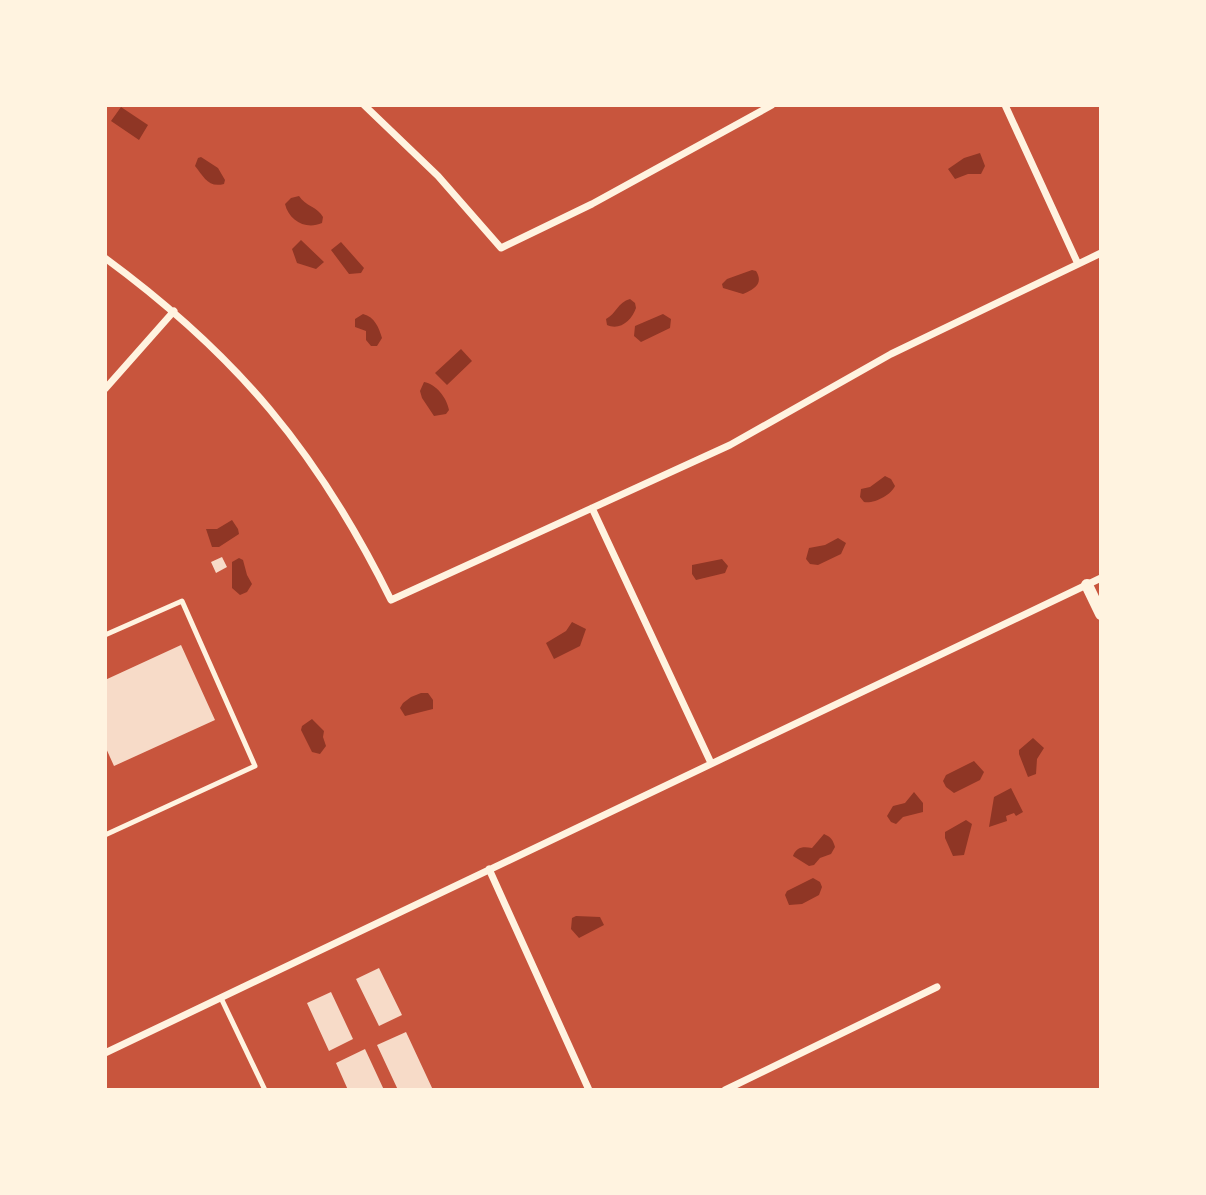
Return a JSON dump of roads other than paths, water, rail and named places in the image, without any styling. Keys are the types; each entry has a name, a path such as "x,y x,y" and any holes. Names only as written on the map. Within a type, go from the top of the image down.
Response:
{"street":[{"path":"364,105 438,176 501,248 615,191 772,105"},
{"path":"1005,105 1078,264"},
{"path":"105,258 174,311 214,346 295,438 331,490 365,547 391,600 730,445 891,354 1101,253"},
{"path":"105,389 174,311"},
{"path":"592,508 711,763"},
{"path":"105,1053 1101,578"},
{"path":"1087,585 1101,614"},
{"path":"489,869 589,1090"},
{"path":"725,1090 937,987"}],"lane":[{"path":"105,635 182,601 255,766 105,835"},
{"path":"221,998 265,1090"}]}
